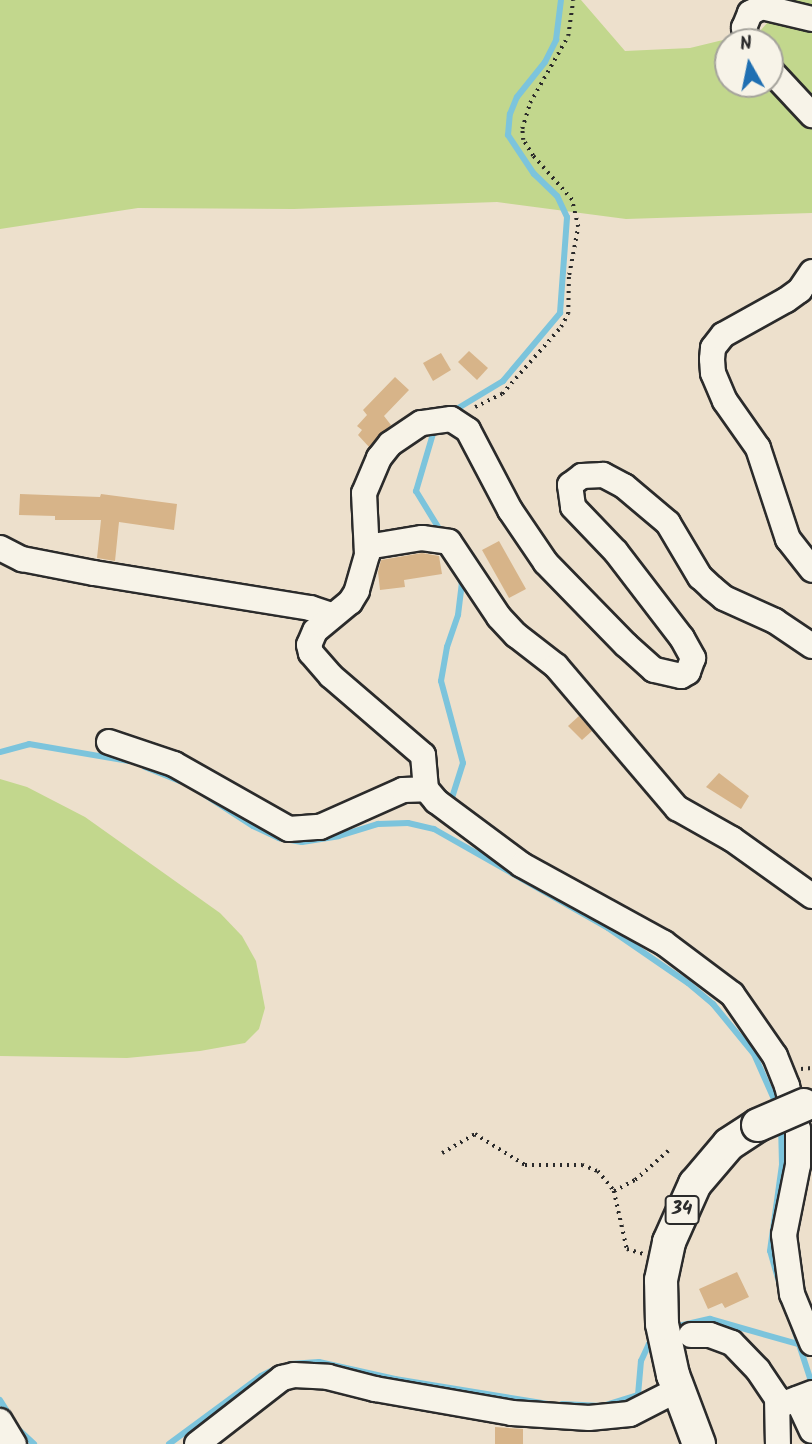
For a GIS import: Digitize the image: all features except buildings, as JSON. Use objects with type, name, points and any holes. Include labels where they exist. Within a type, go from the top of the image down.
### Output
[{"type":"main road","name":"34","points":[[699,1444],[677,1390],[673,1334],[660,1290],[669,1242],[695,1184],[729,1144],[758,1125],[808,1104]]},
{"type":"street","points":[[744,28],[750,13],[762,7],[812,19]]},
{"type":"street","points":[[784,85],[812,115]]},
{"type":"street","points":[[812,272],[800,290],[786,300],[723,335],[713,348],[712,359],[713,373],[725,401],[758,448],[785,533],[812,570]]},
{"type":"street","points":[[439,802],[423,755],[331,676],[311,653],[310,639],[357,591],[367,547],[364,493],[369,478],[390,444],[439,421],[468,430],[510,510],[546,563],[654,670],[673,677],[681,676],[688,673],[693,658],[682,638],[616,552],[573,507],[570,485],[582,476],[603,475],[624,486],[668,523],[700,577],[712,588],[724,598],[775,621],[812,646]]},
{"type":"street","points":[[367,547],[442,540],[499,617],[516,635],[556,666],[677,808],[732,839],[812,896]]},
{"type":"street","points":[[0,548],[22,559],[310,608],[331,615]]},
{"type":"street","points":[[109,742],[174,764],[289,829],[320,827],[403,790],[439,802],[523,865],[664,943],[732,994],[775,1056],[787,1086],[799,1146],[784,1235],[786,1257],[792,1294],[812,1343]]},
{"type":"street","points":[[673,1334],[710,1335],[732,1343],[758,1370],[777,1398],[798,1399]]},
{"type":"street","points":[[197,1444],[282,1378],[294,1375],[328,1377],[375,1389],[512,1413],[589,1418],[630,1414],[677,1390]]},
{"type":"street","points":[[798,1399],[812,1431]]},
{"type":"street","points":[[778,1444],[798,1399]]},
{"type":"street","points":[[0,1421],[14,1444]]},
{"type":"path","points":[[439,421],[502,394],[561,327],[568,314],[569,275],[578,227],[572,200],[533,156],[523,140],[522,129],[530,103],[568,36],[572,0]]},
{"type":"path","points":[[442,1153],[475,1134],[525,1164],[582,1165],[598,1171],[614,1191],[627,1249],[665,1262]]},
{"type":"path","points":[[614,1191],[635,1180],[669,1150]]},
{"type":"green space","points":[[0,0],[581,0],[625,51],[690,48],[714,42],[714,98],[784,98],[784,28],[763,28],[785,0],[812,0],[812,213],[626,219],[497,202],[294,209],[138,208],[0,229]]},
{"type":"green space","points":[[0,779],[27,787],[85,817],[220,913],[242,936],[256,961],[265,1008],[259,1029],[245,1043],[200,1051],[127,1058],[0,1056]]},
{"type":"waterway","points":[[450,413],[503,381],[560,313],[567,217],[557,196],[534,174],[508,135],[510,114],[517,97],[545,62],[556,40],[561,0]]},
{"type":"waterway","points":[[435,427],[416,491],[443,535]]},
{"type":"waterway","points":[[450,804],[463,763],[441,681],[447,647],[458,615],[462,584],[458,575]]},
{"type":"waterway","points":[[0,752],[29,744],[128,761]]},
{"type":"waterway","points":[[145,767],[180,781]]},
{"type":"waterway","points":[[205,795],[253,826],[279,838],[302,842],[339,836],[378,824],[408,823],[434,829],[608,928],[688,983],[713,1004],[754,1054],[777,1106]]},
{"type":"waterway","points":[[779,1282],[770,1251],[782,1165],[781,1124]]},
{"type":"waterway","points":[[674,1327],[710,1319],[798,1344]]},
{"type":"waterway","points":[[793,1326],[812,1384]]},
{"type":"waterway","points":[[562,1404],[602,1406],[638,1395],[641,1361],[649,1344],[656,1339]]},
{"type":"waterway","points":[[290,1364],[319,1362],[395,1379],[548,1404]]},
{"type":"waterway","points":[[169,1444],[261,1376],[279,1367]]},
{"type":"waterway","points":[[0,1400],[10,1416]]},
{"type":"waterway","points":[[18,1429],[34,1444]]}]
